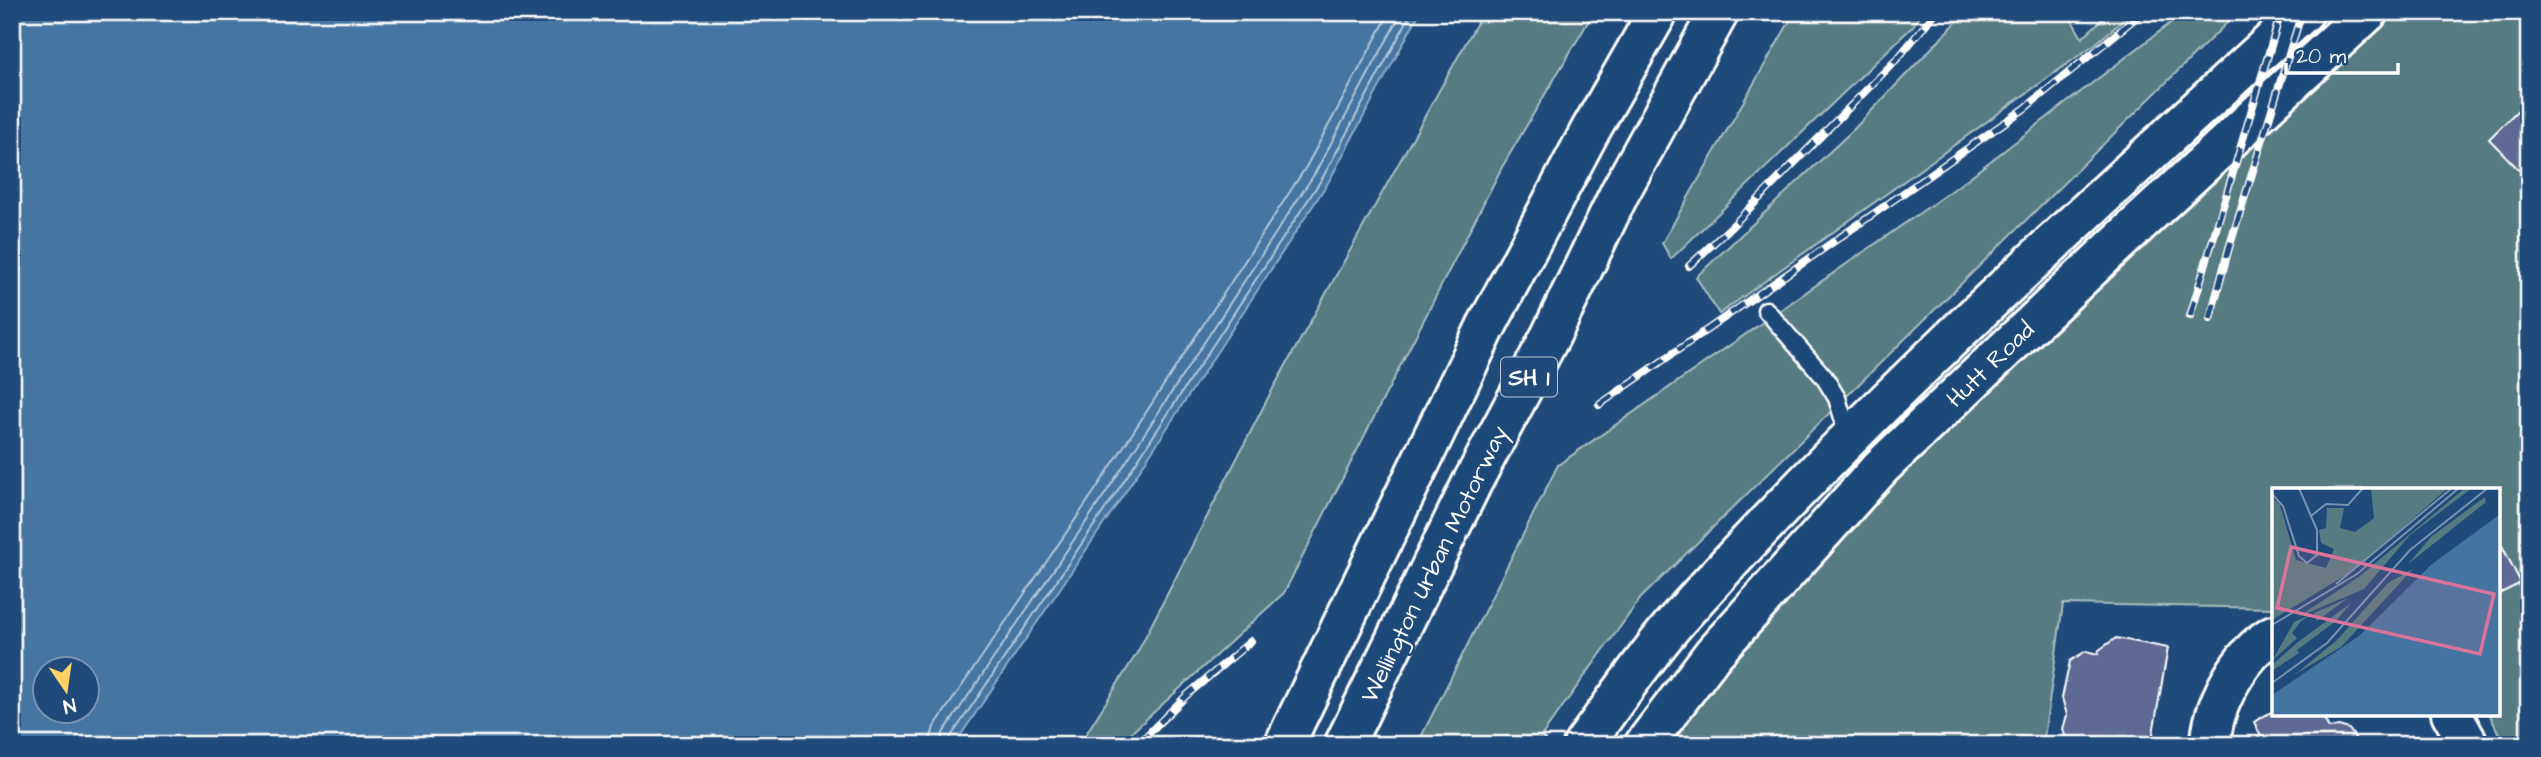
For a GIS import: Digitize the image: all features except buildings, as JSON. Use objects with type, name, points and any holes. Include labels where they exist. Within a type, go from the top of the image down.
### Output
[{"type":"main road","name":"SH 1","points":[[1284,745],[1486,327],[1590,131],[1658,12]]},
{"type":"main road","name":"Wellington Urban Motorway","points":[[1344,745],[1472,483],[1551,335],[1620,192],[1719,12]]},
{"type":"main road","name":"Hutt Road","points":[[1583,745],[1676,621],[1849,438],[2074,222],[2304,12]]},
{"type":"main road","name":"Hutt Road","points":[[1644,745],[1713,654],[1881,467],[2368,12]]},
{"type":"main road","points":[[2211,745],[2211,732],[2228,683],[2262,641],[2272,636]]},
{"type":"main road","points":[[2452,715],[2469,745]]},
{"type":"lane","points":[[1766,310],[1824,377],[1837,398],[1849,438]]},
{"type":"green space","points":[[1483,12],[1594,12],[1502,167],[1284,593],[1118,745],[1079,745],[1137,653],[1270,394]]},
{"type":"green space","points":[[1795,12],[1923,12],[1912,27],[1671,259],[1662,243]]},
{"type":"green space","points":[[1966,12],[2067,12],[2082,38],[2110,12],[2133,12],[2095,44],[1719,314],[1696,277],[1854,129]]},
{"type":"green space","points":[[2185,12],[2238,12],[1641,598],[1535,745],[1417,745],[1558,465],[1954,189]]},
{"type":"green space","points":[[2340,12],[2529,12],[2529,745],[2504,745],[2490,715],[2499,715],[2499,488],[2272,488],[2272,608],[2063,604],[2043,745],[1671,745],[1728,662],[2267,71]]},
{"type":"water","points":[[12,12],[1420,12],[1329,181],[1120,500],[954,745],[12,745]]},
{"type":"railway","points":[[1689,266],[1898,58],[1936,12]]},
{"type":"railway","points":[[1599,405],[2024,109],[2143,12]]},
{"type":"railway","points":[[2190,316],[2281,12]]},
{"type":"railway","points":[[2210,319],[2229,248],[2302,12]]},
{"type":"railway","points":[[1137,745],[1187,695],[1251,641]]}]
